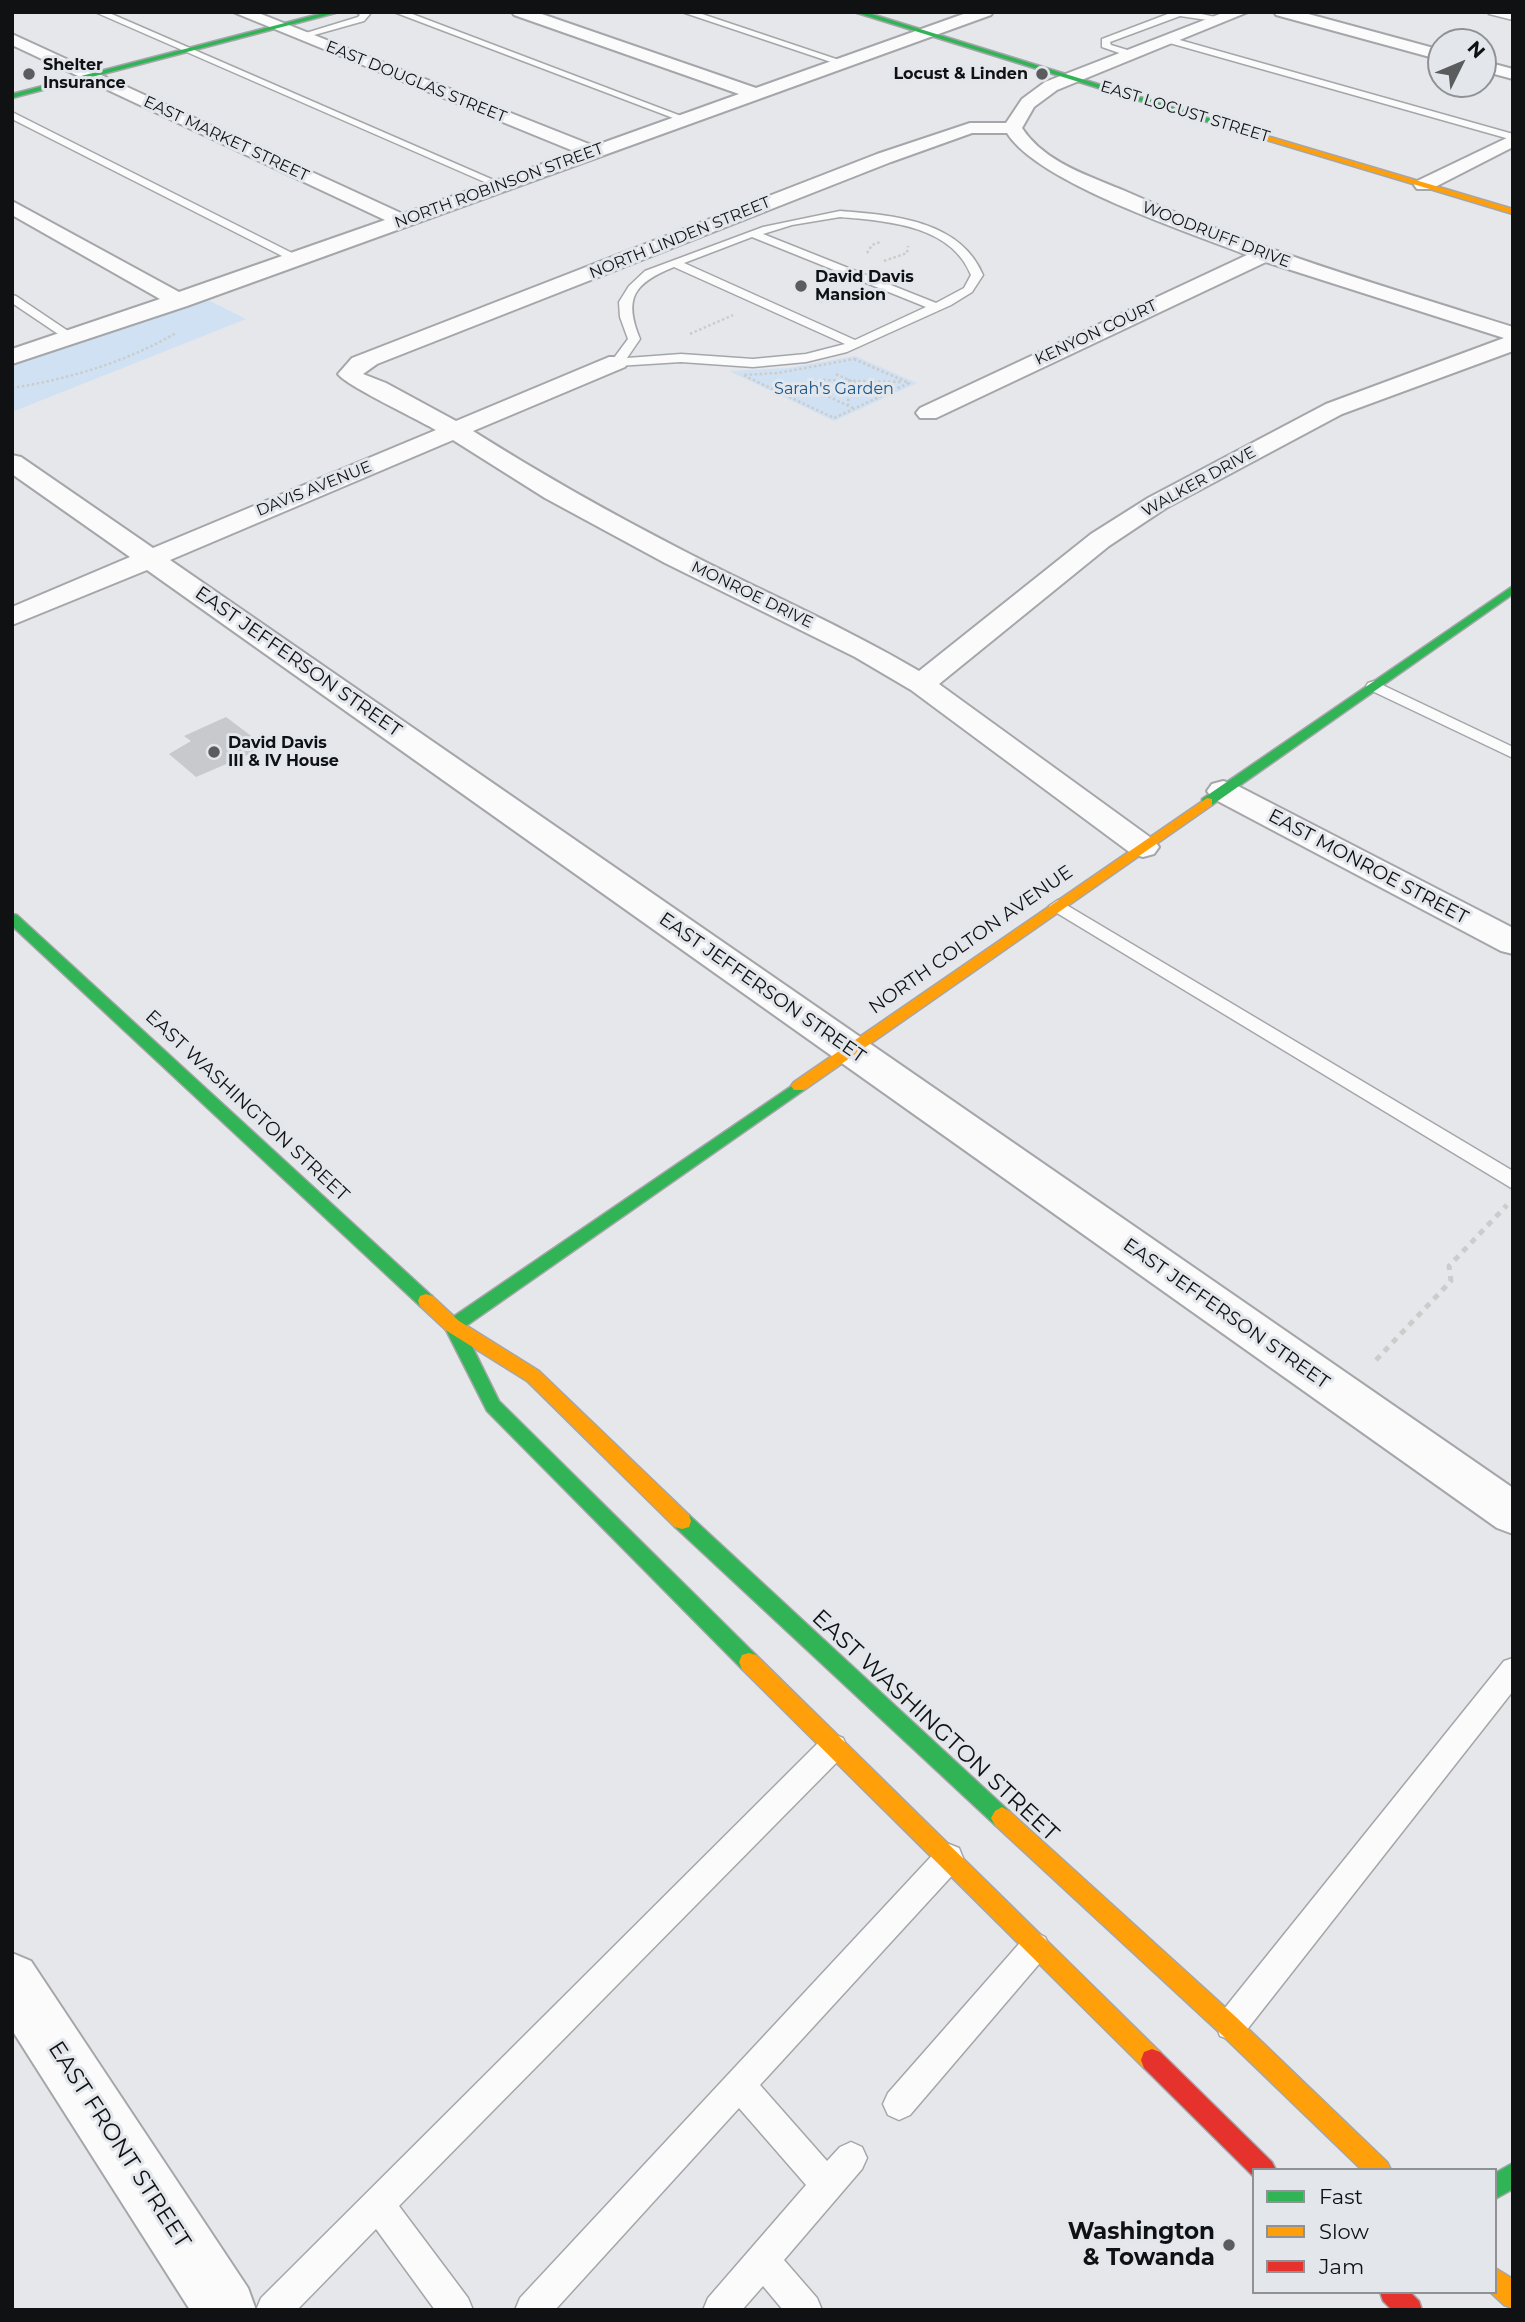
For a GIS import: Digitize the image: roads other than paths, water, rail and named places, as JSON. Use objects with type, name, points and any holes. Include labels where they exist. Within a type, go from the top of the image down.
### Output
[{"type":"main road","points":[[12,96],[337,12]]},
{"type":"main road","name":"EAST LOCUST STREET","points":[[857,12],[1513,212]]},
{"type":"main road","name":"NORTH COLTON AVENUE","points":[[453,1326],[1509,595]]},
{"type":"main road","name":"EAST WASHINGTON STREET","points":[[12,918],[453,1326],[533,1376],[738,1576],[1229,2026],[1376,2168]]},
{"type":"main road","name":"EAST WASHINGTON STREET","points":[[453,1326],[493,1406],[833,1747],[1262,2168]]},
{"type":"main road","points":[[1497,2186],[1513,2175]]},
{"type":"main road","points":[[1497,2282],[1513,2296]]},
{"type":"main road","points":[[1393,2294],[1410,2310]]},
{"type":"street","name":"EAST DOUGLAS STREET","points":[[241,12],[592,152]]},
{"type":"street","points":[[520,12],[755,94]]},
{"type":"street","name":"NORTH ROBINSON STREET","points":[[12,357],[296,259],[985,12]]},
{"type":"street","points":[[1013,128],[1019,114],[1036,94],[1240,12]]},
{"type":"street","points":[[1282,12],[1427,51]]},
{"type":"street","name":"EAST MARKET STREET","points":[[12,39],[402,221]]},
{"type":"street","name":"NORTH LINDEN STREET","points":[[353,369],[359,363],[884,158],[970,128],[1013,128]]},
{"type":"street","name":"WOODRUFF DRIVE","points":[[1013,128],[1023,145],[1056,169],[1148,209],[1265,254],[1513,334]]},
{"type":"street","points":[[1424,185],[1513,139]]},
{"type":"street","points":[[12,207],[179,300]]},
{"type":"street","name":"KENYON COURT","points":[[928,413],[1265,254]]},
{"type":"street","name":"WALKER DRIVE","points":[[921,684],[1100,540],[1157,503],[1334,409],[1513,343]]},
{"type":"street","name":"DAVIS AVENUE","points":[[12,617],[617,362]]},
{"type":"street","name":"MONROE DRIVE","points":[[353,369],[350,374],[356,380],[378,388],[456,431],[566,499],[674,557],[865,651],[921,684],[1143,847]]},
{"type":"street","name":"EAST JEFFERSON STREET","points":[[15,467],[152,559],[1513,1514]]},
{"type":"street","name":"EAST MONROE STREET","points":[[1223,791],[1513,943]]},
{"type":"street","name":"EAST FRONT STREET","points":[[12,1980],[226,2310]]},
{"type":"street","points":[[1378,2310],[1390,2294]]},
{"type":"lane","points":[[99,12],[500,185]]},
{"type":"lane","points":[[300,36],[361,19],[366,14],[360,12]]},
{"type":"lane","points":[[398,12],[684,119]]},
{"type":"lane","points":[[686,12],[843,64]]},
{"type":"lane","points":[[1492,12],[1513,17]]},
{"type":"lane","points":[[1131,54],[1107,47],[1105,41],[1179,13],[1221,19]]},
{"type":"lane","points":[[1169,40],[1513,139]]},
{"type":"lane","points":[[12,115],[296,259]]},
{"type":"lane","points":[[617,362],[671,358],[752,363],[806,358],[855,344],[968,290],[977,275],[975,263],[957,246],[933,232],[903,222],[840,214],[803,218],[649,273],[633,287],[624,299],[634,339],[671,358]]},
{"type":"lane","points":[[752,234],[937,307]]},
{"type":"lane","points":[[674,264],[855,344]]},
{"type":"lane","points":[[12,298],[71,337]]},
{"type":"lane","points":[[617,362],[634,339]]},
{"type":"lane","points":[[1374,686],[1513,753]]},
{"type":"lane","points":[[1058,906],[1513,1181]]},
{"type":"lane","points":[[1229,2026],[1513,1670]]},
{"type":"lane","points":[[273,2310],[833,1747]]},
{"type":"lane","points":[[532,2310],[949,1858]]},
{"type":"lane","points":[[899,2104],[1037,1945]]},
{"type":"lane","points":[[739,2085],[827,2185]]},
{"type":"lane","points":[[720,2310],[851,2158]]},
{"type":"lane","points":[[378,2205],[456,2310]]},
{"type":"lane","points":[[763,2261],[805,2310]]},
{"type":"place","name":"Shelter Insurance","points":[[29,74]]},
{"type":"place","name":"Locust & Linden","points":[[1042,74]]},
{"type":"place","name":"David Davis Mansion","points":[[801,286]]},
{"type":"place","name":"David Davis III & IV House","points":[[214,752]]},
{"type":"place","name":"Washington & Towanda","points":[[1229,2245]]},
{"type":"park label","name":"Sarah's Garden","points":[[834,389]]}]
